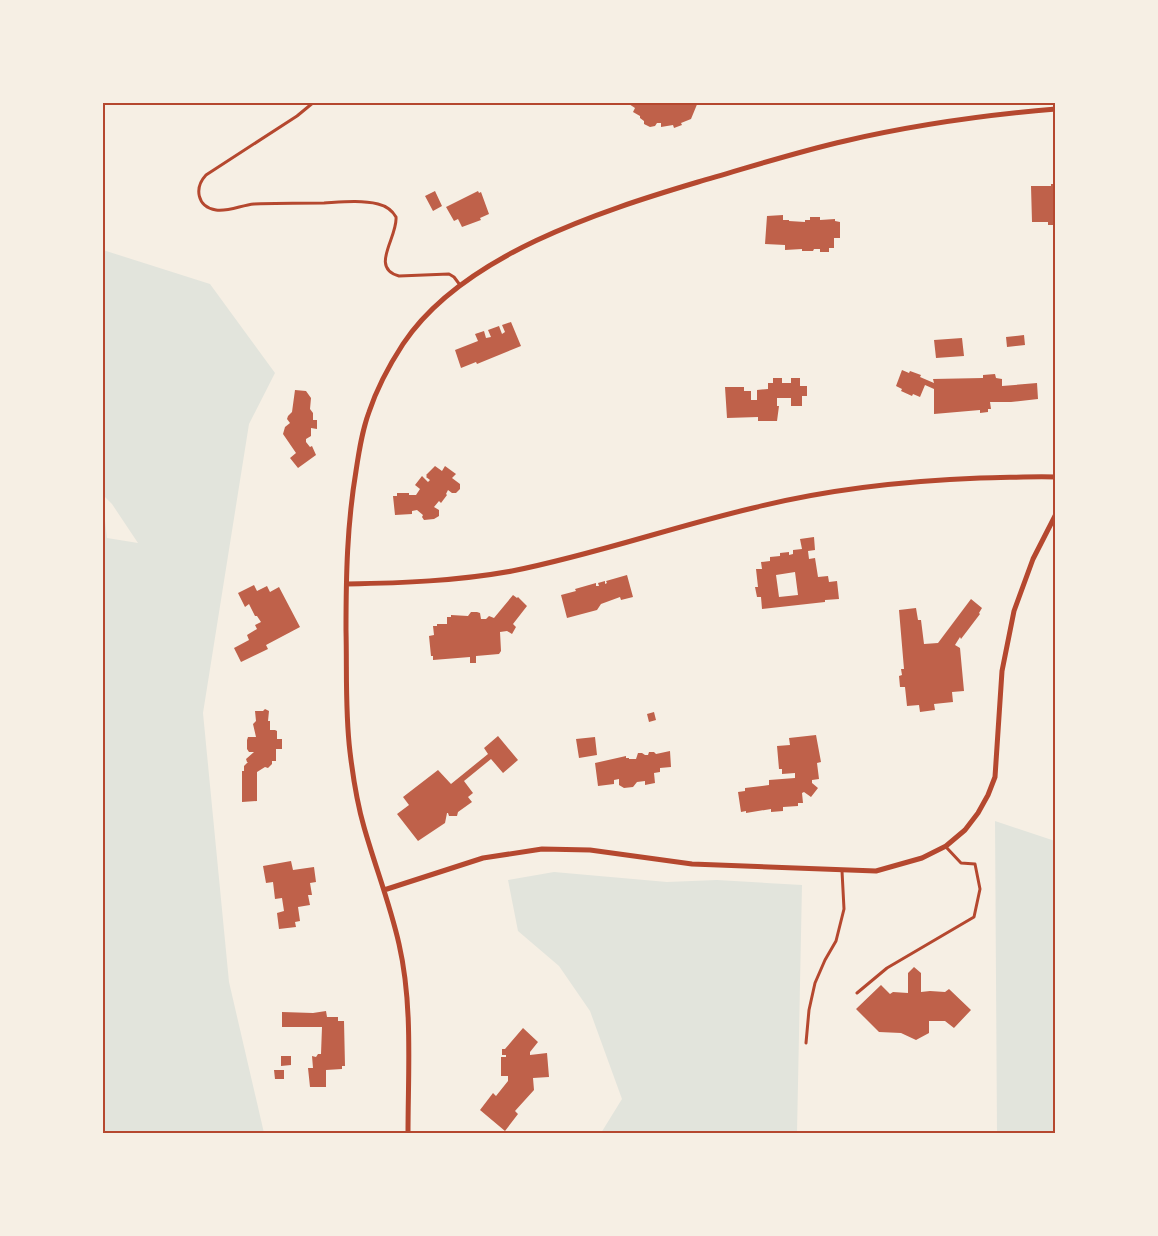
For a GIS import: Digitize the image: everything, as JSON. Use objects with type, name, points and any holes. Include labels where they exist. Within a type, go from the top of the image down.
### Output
[{"type":"street","points":[[408,1134],[408,1024],[405,974],[384,890],[363,823],[350,751],[347,698],[347,534],[350,502],[360,443],[368,414],[377,390],[404,343],[426,316],[473,276],[558,230],[626,204],[845,141],[929,124],[992,115],[1056,109]]},
{"type":"street","points":[[347,584],[408,583],[512,571],[750,508],[829,492],[896,483],[1056,477]]},
{"type":"street","points":[[384,890],[483,858],[542,849],[590,850],[677,863],[876,871],[922,858],[946,846],[965,830],[978,813],[995,777],[999,694],[1014,611],[1033,559],[1056,514]]},
{"type":"lane","points":[[314,102],[297,116],[206,176],[200,182],[198,188],[198,194],[202,201],[208,206],[220,210],[253,204],[357,202],[379,204],[387,207],[396,217],[396,231],[385,257],[389,271],[400,276],[449,274],[454,277],[460,286]]},
{"type":"lane","points":[[857,993],[887,968],[974,916],[980,888],[975,864],[961,863],[946,846]]},
{"type":"lane","points":[[806,1043],[809,1010],[815,983],[836,941],[844,909],[842,871]]},
{"type":"shaded area","points":[[103,250],[210,284],[275,373],[249,424],[203,713],[229,982],[264,1133],[103,1133],[103,511],[107,538],[138,543],[112,504],[103,495]]},
{"type":"shaded area","points":[[995,821],[1055,841],[1055,1133],[997,1133]]},
{"type":"shaded area","points":[[554,872],[667,882],[717,880],[802,885],[797,1133],[601,1133],[622,1099],[590,1011],[559,966],[518,931],[508,880]]},
{"type":"building","points":[[626,102],[665,102],[668,104],[673,102],[698,102],[691,119],[674,128],[673,125],[661,127],[661,123],[650,127],[644,124],[640,116],[633,112],[635,108]]},
{"type":"building","points":[[1051,184],[1056,184],[1056,225],[1048,225],[1048,222],[1032,222],[1031,186],[1051,186]]},
{"type":"building","points":[[435,191],[442,206],[433,211],[425,196]]},
{"type":"building","points":[[478,191],[479,193],[481,192],[489,214],[480,218],[481,220],[462,227],[458,219],[454,221],[446,207]]},
{"type":"building","points":[[783,215],[783,220],[789,221],[805,222],[805,220],[810,220],[810,217],[820,217],[820,220],[835,219],[835,221],[840,222],[840,238],[834,238],[834,248],[829,248],[829,252],[820,252],[820,249],[814,249],[813,251],[802,251],[802,249],[785,250],[785,245],[765,244],[767,216]]},
{"type":"building","points":[[511,322],[521,346],[477,364],[476,362],[461,368],[455,350],[478,341],[475,334],[484,331],[486,338],[491,337],[488,330],[499,326],[502,334],[505,332],[502,325]]},
{"type":"building","points":[[1024,335],[1025,345],[1007,347],[1006,337]]},
{"type":"building","points":[[962,338],[964,356],[936,358],[934,340]]},
{"type":"building","points":[[902,370],[921,375],[920,377],[934,383],[933,379],[983,378],[983,375],[995,374],[996,378],[1002,379],[1002,386],[1037,383],[1038,399],[990,402],[991,409],[988,409],[988,412],[980,413],[980,410],[934,414],[934,389],[925,385],[920,397],[901,391],[902,389],[896,386]]},
{"type":"building","points":[[773,378],[782,378],[782,383],[791,383],[791,378],[800,378],[800,386],[807,386],[807,396],[802,396],[802,406],[791,406],[791,398],[777,398],[777,406],[779,406],[777,421],[758,421],[758,417],[727,418],[725,387],[744,387],[744,391],[751,391],[751,400],[757,400],[757,390],[768,389],[768,383],[773,383]]},
{"type":"building","points":[[295,390],[306,391],[311,398],[310,409],[313,413],[313,420],[317,420],[317,429],[311,428],[311,436],[306,439],[306,442],[310,447],[312,446],[316,455],[298,468],[290,458],[296,453],[283,434],[285,427],[290,423],[287,419],[292,412]]},
{"type":"building","points":[[435,466],[442,471],[445,466],[456,474],[452,478],[460,484],[460,489],[456,493],[448,490],[441,503],[439,501],[434,507],[439,510],[439,516],[434,519],[424,520],[423,515],[417,510],[412,511],[412,514],[395,515],[393,496],[397,496],[397,493],[416,495],[420,489],[415,485],[422,476],[428,482],[430,480],[426,475]]},
{"type":"building","points":[[814,537],[815,550],[808,551],[809,559],[815,558],[818,577],[828,576],[829,582],[837,581],[839,599],[762,609],[761,597],[757,597],[755,587],[758,587],[756,569],[762,569],[761,562],[770,561],[770,557],[780,556],[780,553],[789,552],[789,555],[793,554],[793,550],[802,549],[800,539]],"holes":[[[795,572],[798,595],[779,597],[776,575]]]},
{"type":"building","points":[[627,575],[633,597],[621,600],[620,597],[601,604],[597,610],[567,618],[561,595],[596,583],[596,586],[599,586],[598,583],[605,581],[605,584],[607,583],[606,581]]},
{"type":"building","points":[[254,585],[257,591],[267,586],[270,592],[279,587],[300,627],[266,645],[268,649],[241,662],[234,648],[249,640],[247,635],[257,629],[255,625],[261,622],[255,616],[249,604],[245,607],[238,593]]},
{"type":"building","points":[[513,595],[518,597],[527,606],[513,624],[516,627],[512,634],[507,631],[500,632],[501,651],[499,654],[476,656],[476,663],[470,663],[470,657],[433,660],[429,636],[434,635],[433,626],[447,624],[447,617],[451,617],[451,615],[468,616],[471,612],[480,613],[481,619],[486,619],[489,616],[494,618]]},
{"type":"building","points":[[971,599],[982,608],[980,614],[955,645],[960,648],[964,691],[952,692],[953,702],[934,704],[935,710],[920,712],[919,705],[907,706],[905,687],[900,687],[899,676],[902,675],[901,669],[904,669],[899,610],[916,608],[918,620],[921,620],[924,644],[938,643]]},
{"type":"building","points":[[265,709],[269,711],[268,721],[270,721],[270,730],[277,731],[277,739],[282,739],[282,749],[276,749],[276,761],[272,761],[268,768],[265,767],[257,772],[257,801],[242,802],[242,771],[244,771],[244,766],[248,762],[246,759],[254,752],[249,752],[247,749],[247,740],[248,737],[256,737],[253,724],[256,721],[255,711],[263,711]]},
{"type":"building","points":[[654,712],[656,720],[649,722],[647,714]]},
{"type":"building","points":[[816,735],[821,762],[817,763],[819,779],[812,780],[812,783],[818,788],[811,797],[804,792],[802,793],[803,803],[798,803],[798,806],[783,807],[783,811],[771,812],[771,809],[741,812],[738,792],[745,791],[745,788],[769,785],[769,780],[795,778],[795,773],[782,774],[782,769],[779,769],[777,746],[790,745],[789,738]]},
{"type":"building","points":[[498,736],[518,760],[503,773],[491,759],[464,781],[473,793],[468,797],[472,802],[458,812],[457,816],[449,816],[447,813],[445,823],[418,841],[397,814],[409,805],[403,797],[438,770],[451,784],[488,754],[484,748]]},
{"type":"building","points":[[595,737],[597,755],[579,758],[576,739]]},
{"type":"building","points":[[670,751],[671,767],[660,768],[660,772],[654,773],[655,783],[645,785],[645,781],[637,782],[633,787],[624,788],[619,785],[619,779],[614,780],[614,784],[598,786],[595,763],[626,756],[629,759],[636,759],[638,753],[648,755],[649,752],[656,754]]},
{"type":"building","points":[[291,861],[293,870],[314,867],[316,882],[310,883],[312,895],[308,895],[310,905],[298,907],[300,921],[295,922],[296,927],[279,929],[277,913],[284,911],[282,898],[275,899],[273,882],[266,883],[263,866]]},
{"type":"building","points":[[914,967],[921,973],[921,992],[945,992],[949,989],[971,1010],[954,1028],[945,1021],[929,1021],[929,1033],[916,1040],[901,1033],[879,1032],[856,1009],[881,985],[890,994],[893,992],[908,993],[908,973]]},
{"type":"building","points":[[326,1011],[327,1017],[338,1017],[338,1021],[344,1021],[345,1066],[342,1066],[342,1069],[326,1070],[326,1087],[310,1087],[308,1068],[313,1068],[312,1056],[316,1057],[318,1054],[321,1054],[322,1027],[282,1027],[282,1012],[313,1013]]},
{"type":"building","points":[[523,1028],[538,1042],[530,1052],[530,1055],[547,1053],[549,1077],[533,1078],[534,1090],[515,1111],[518,1114],[505,1131],[480,1110],[493,1093],[496,1096],[508,1081],[508,1076],[501,1076],[501,1057],[506,1057],[506,1055],[502,1055],[502,1049],[505,1049]]},
{"type":"building","points":[[281,1056],[291,1056],[291,1065],[281,1066]]},
{"type":"building","points":[[274,1070],[284,1070],[284,1079],[275,1079]]}]
